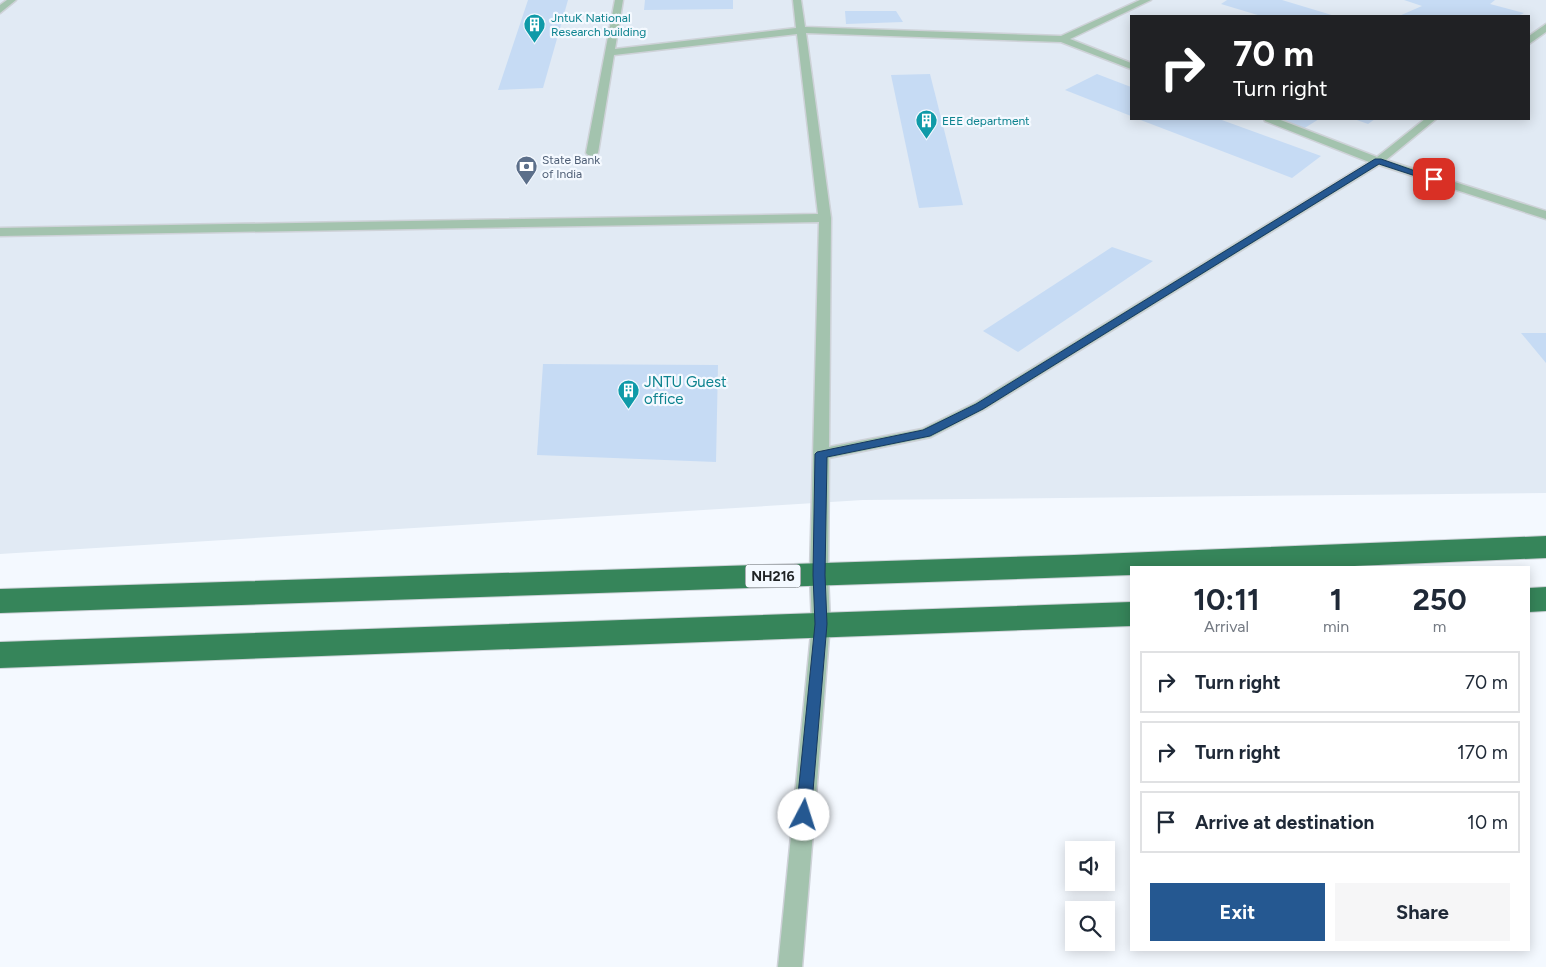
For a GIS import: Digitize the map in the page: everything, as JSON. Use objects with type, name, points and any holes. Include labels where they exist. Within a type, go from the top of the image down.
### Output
[{"type":"highway","name":"NH216","points":[[0,601],[819,575],[1546,547]]},
{"type":"highway","points":[[1530,600],[1546,599]]},
{"type":"highway","points":[[0,655],[1130,614]]},
{"type":"lane","points":[[0,10],[12,0]]},
{"type":"lane","points":[[592,153],[619,0]]},
{"type":"lane","points":[[790,967],[821,624],[819,575],[825,218],[798,0]]},
{"type":"lane","points":[[1062,40],[1147,0]]},
{"type":"lane","points":[[1530,40],[1546,27]]},
{"type":"lane","points":[[610,53],[803,30],[1062,40],[1130,66]]},
{"type":"lane","points":[[1271,120],[1378,161],[1546,215]]},
{"type":"lane","points":[[821,454],[926,433],[980,406],[1378,161],[1430,120]]},
{"type":"lane","points":[[0,232],[825,218]]},
{"type":"shaded area","points":[[0,0],[1546,0],[1546,493],[863,500],[0,554]]},
{"type":"building","name":"JntuK National Research building","points":[[528,0],[568,0],[543,88],[498,90]]},
{"type":"building","points":[[645,0],[733,0],[733,9],[644,10]]},
{"type":"building","points":[[1227,0],[1282,0],[1332,15],[1258,15],[1221,4]]},
{"type":"building","points":[[1404,0],[1495,0],[1490,4],[1524,13],[1520,15],[1401,15],[1422,6]]},
{"type":"building","points":[[845,11],[896,11],[903,22],[846,24]]},
{"type":"building","name":"EEE department","points":[[930,74],[963,205],[919,208],[891,75]]},
{"type":"building","points":[[1097,74],[1130,87],[1130,116],[1065,90]]},
{"type":"building","points":[[1141,120],[1222,120],[1321,156],[1292,178]]},
{"type":"building","points":[[1282,120],[1317,120],[1303,129]]},
{"type":"building","points":[[1357,120],[1374,120],[1368,124]]},
{"type":"building","points":[[1112,247],[1153,261],[1018,352],[983,331]]},
{"type":"building","points":[[1521,333],[1546,333],[1546,363]]},
{"type":"building","name":"JNTU Guest office","points":[[543,364],[718,365],[716,462],[537,455]]},
{"type":"place","name":"JntuK National Research building","points":[[535,44]]},
{"type":"place","name":"EEE department","points":[[926,140]]},
{"type":"place","name":"State Bank of India","points":[[526,186]]},
{"type":"place","name":"JNTU Guest office","points":[[628,410]]},
{"type":"route","points":[[804,815],[821,624],[819,575],[821,454],[926,433],[980,406],[1378,161],[1434,179]]}]
